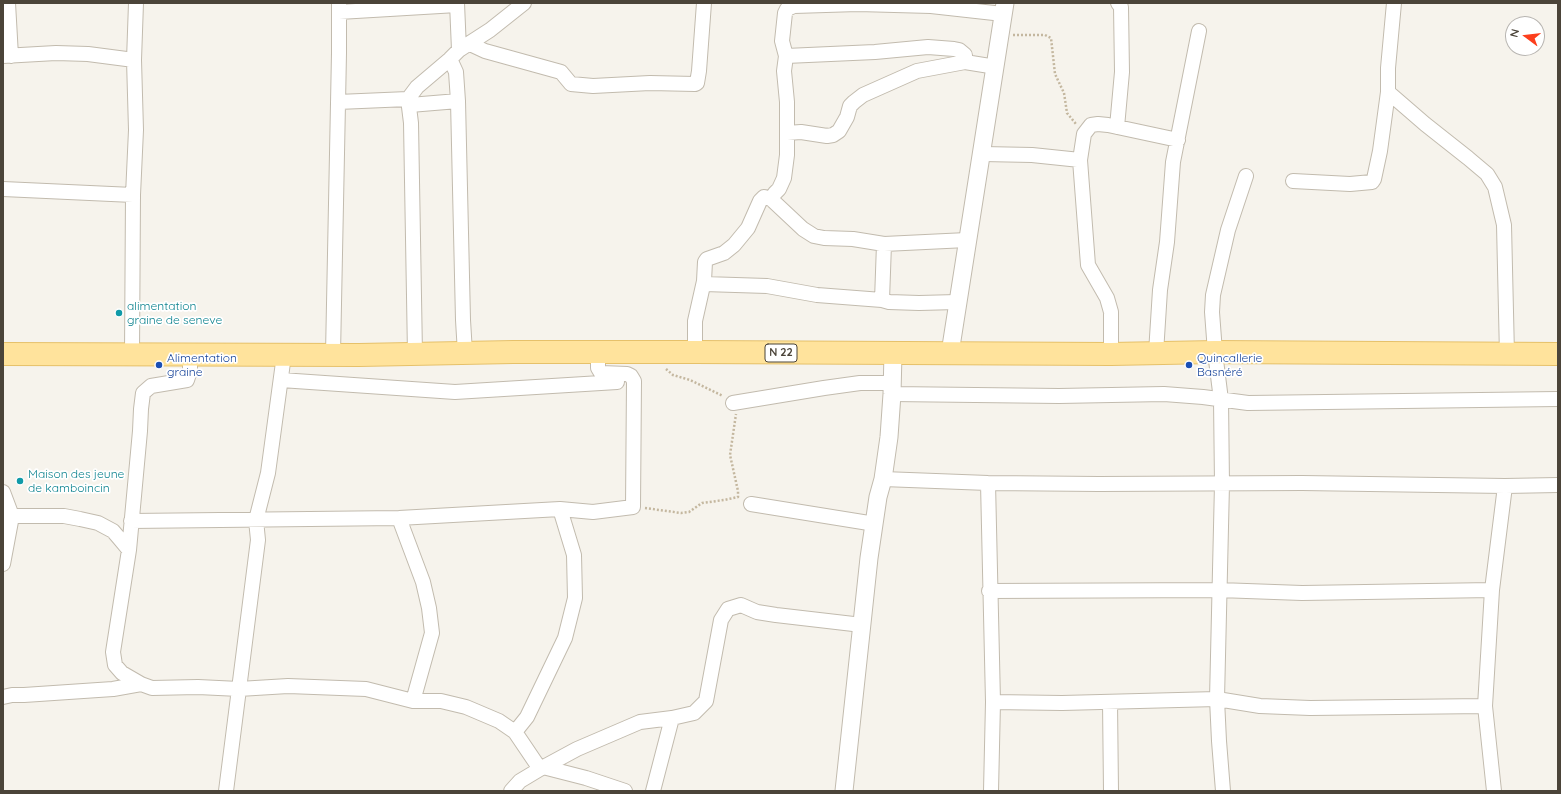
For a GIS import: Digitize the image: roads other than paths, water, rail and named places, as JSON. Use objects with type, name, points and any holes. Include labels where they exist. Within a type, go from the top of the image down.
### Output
[{"type":"main road","name":"N 22","points":[[3,354],[284,355],[598,352],[893,352],[1111,354],[1215,352],[1507,355],[1558,354]]},
{"type":"street","points":[[8,3],[7,56],[56,53],[88,54],[134,60]]},
{"type":"street","points":[[132,354],[133,195],[136,130],[134,60],[136,3]]},
{"type":"street","points":[[415,354],[409,102],[416,87],[460,51],[524,3]]},
{"type":"street","points":[[460,51],[485,51],[561,72],[571,84],[587,86],[650,83],[695,84],[697,83],[699,71],[704,3]]},
{"type":"street","points":[[1117,127],[1122,72],[1121,7],[1118,3]]},
{"type":"street","points":[[1293,181],[1368,184],[1374,179],[1380,151],[1388,92],[1388,68],[1394,3]]},
{"type":"street","points":[[333,354],[339,7],[457,4],[460,51],[456,72],[465,353]]},
{"type":"street","points":[[770,199],[774,192],[779,189],[784,178],[787,155],[787,102],[784,71],[786,56],[782,41],[786,10],[791,7],[858,4],[1004,8],[983,154],[967,240],[950,353]]},
{"type":"street","points":[[1156,353],[1160,290],[1168,234],[1173,162],[1199,32]]},
{"type":"street","points":[[786,56],[875,52],[928,47],[959,50],[965,55],[965,62]]},
{"type":"street","points":[[787,133],[797,132],[827,136],[833,135],[838,131],[846,119],[850,106],[864,95],[917,71],[965,62],[996,67]]},
{"type":"street","points":[[1388,92],[1424,124],[1487,174],[1495,187],[1504,225],[1507,355]]},
{"type":"street","points":[[338,102],[362,100],[391,100],[409,102],[458,101]]},
{"type":"street","points":[[1111,354],[1111,312],[1107,298],[1088,265],[1080,160],[1084,134],[1091,125],[1098,124],[1178,140]]},
{"type":"street","points":[[983,154],[1032,155],[1080,160]]},
{"type":"street","points":[[1223,791],[1218,740],[1217,699],[1222,484],[1221,400],[1212,312],[1213,296],[1228,230],[1246,176]]},
{"type":"street","points":[[3,189],[133,195]]},
{"type":"street","points":[[695,352],[695,321],[704,284],[704,266],[707,259],[724,253],[734,245],[748,228],[760,201],[764,198],[770,199],[803,229],[814,236],[824,238],[853,238],[884,244],[967,240]]},
{"type":"street","points":[[882,300],[884,244]]},
{"type":"street","points":[[704,284],[767,286],[817,295],[852,299],[882,300],[889,302],[958,302]]},
{"type":"street","points":[[131,521],[400,518],[560,509],[593,512],[633,507],[632,455],[634,381],[632,376],[627,374],[600,373],[598,368],[598,352]]},
{"type":"street","points":[[844,791],[874,524],[878,497],[883,480],[892,388],[893,352]]},
{"type":"street","points":[[190,354],[190,371],[187,380],[151,386],[144,393],[140,409],[140,431],[128,550],[113,652],[115,665],[122,673],[141,684],[152,688],[198,687],[239,689],[288,686],[366,689],[413,701],[441,701],[466,707],[499,722],[515,732],[541,768],[586,778],[625,791]]},
{"type":"street","points":[[226,791],[258,540],[256,520],[268,473],[284,355]]},
{"type":"street","points":[[281,380],[455,392],[634,381]]},
{"type":"street","points":[[733,403],[860,383],[892,388],[1059,396],[1164,394],[1256,403],[1558,399]]},
{"type":"street","points":[[883,480],[988,483],[1558,485]]},
{"type":"street","points":[[988,483],[989,591],[993,702],[991,791]]},
{"type":"street","points":[[1494,791],[1485,706],[1492,590],[1505,486]]},
{"type":"street","points":[[3,492],[8,516],[3,564]]},
{"type":"street","points":[[751,504],[874,524]]},
{"type":"street","points":[[515,732],[527,717],[565,638],[575,598],[574,555],[560,509]]},
{"type":"street","points":[[8,516],[64,516],[98,523],[113,531],[128,550]]},
{"type":"street","points":[[400,518],[423,582],[429,608],[432,633],[413,701]]},
{"type":"street","points":[[989,591],[1219,590],[1302,593],[1492,590]]},
{"type":"street","points":[[511,791],[520,781],[576,749],[640,722],[672,718],[694,713],[706,701],[721,620],[728,609],[741,605],[758,612],[776,615],[862,625]]},
{"type":"street","points":[[3,697],[12,695],[113,689],[141,684]]},
{"type":"street","points":[[993,702],[1110,702],[1217,699],[1260,706],[1310,708],[1485,706]]},
{"type":"street","points":[[1110,702],[1111,791]]},
{"type":"street","points":[[653,791],[672,718]]},
{"type":"place","name":"alimentation graine de seneve","points":[[119,313]]},
{"type":"place","name":"Alimentation graine","points":[[159,365]]},
{"type":"place","name":"Quincallerie Basnéré","points":[[1189,365]]},
{"type":"place","name":"Maison des jeune de kamboincin","points":[[20,481]]}]
